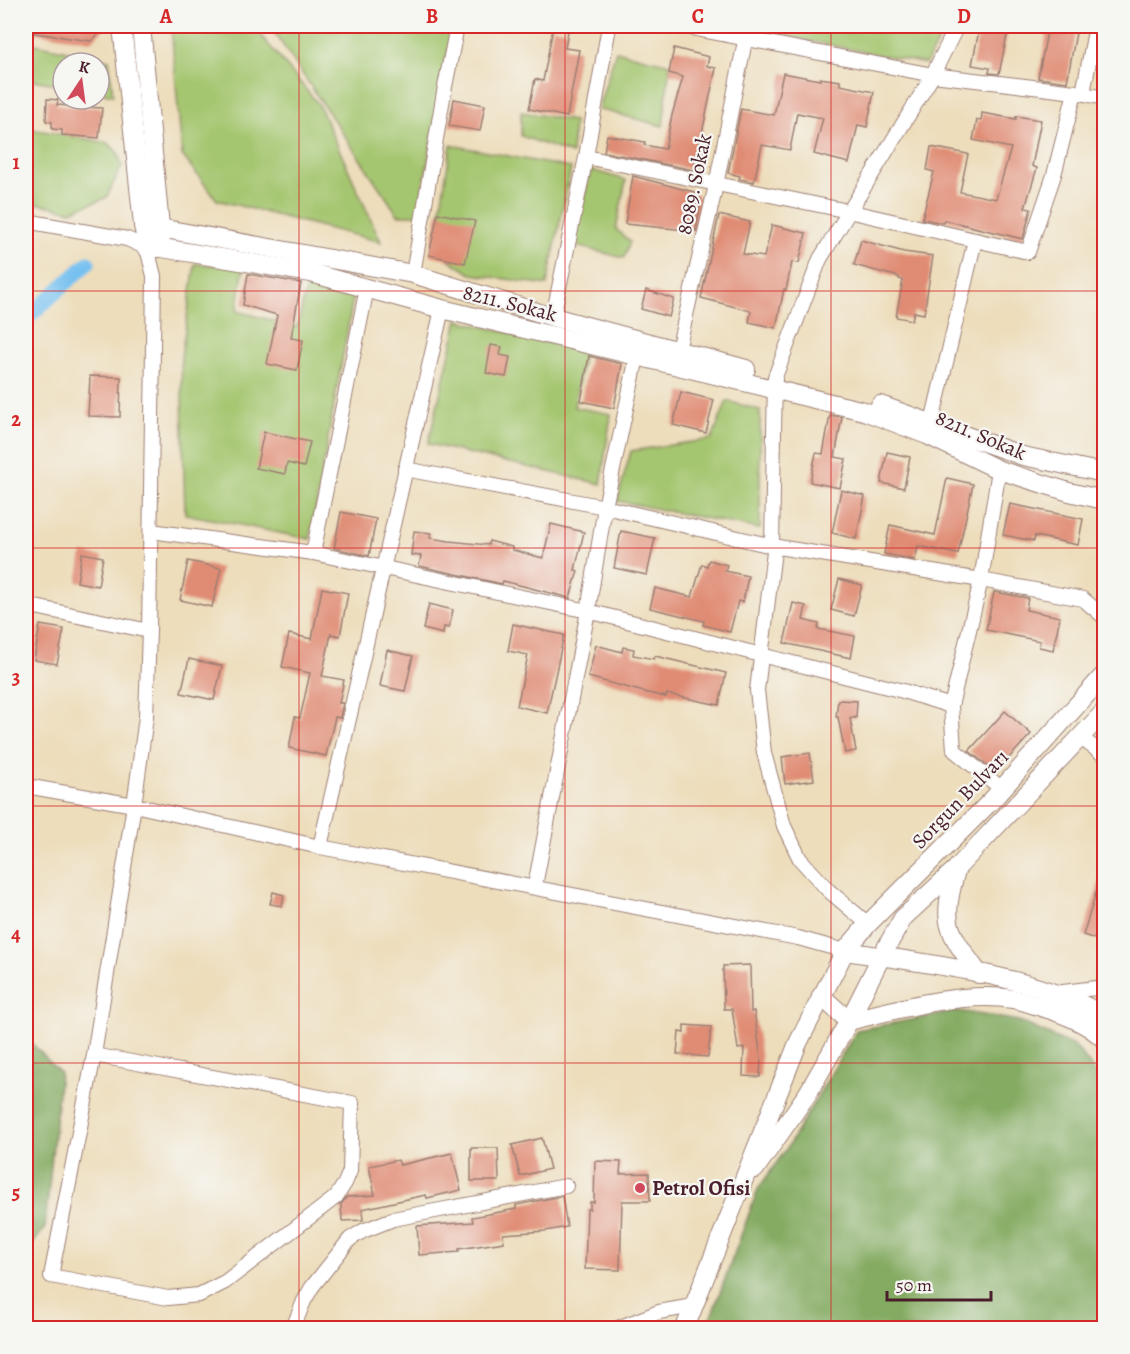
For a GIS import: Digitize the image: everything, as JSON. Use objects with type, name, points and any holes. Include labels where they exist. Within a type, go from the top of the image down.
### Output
[{"type":"street","points":[[94,1055],[352,1103],[350,1171],[345,1183],[336,1197],[243,1268],[217,1287],[199,1294],[168,1298],[51,1276],[94,1055],[146,717],[155,248],[122,26]]},
{"type":"street","points":[[141,26],[152,226]]},
{"type":"street","points":[[413,274],[457,26]]},
{"type":"street","points":[[553,317],[586,157],[609,26]]},
{"type":"street","points":[[681,26],[746,32],[933,75],[1104,98]]},
{"type":"street","points":[[868,924],[828,890],[800,859],[784,826],[764,753],[757,690],[774,551],[772,546],[775,383],[820,259],[933,75],[957,26]]},
{"type":"street","points":[[586,157],[848,211],[1028,252],[1079,93],[1096,26]]},
{"type":"street","name":"8089. Sokak","points":[[678,350],[716,185],[746,32]]},
{"type":"street","points":[[26,221],[127,239],[155,248]]},
{"type":"street","points":[[127,239],[152,226],[413,274],[553,317],[678,350],[775,383],[865,400],[1023,456],[1104,473]]},
{"type":"street","points":[[932,422],[975,240]]},
{"type":"street","name":"8211. Sokak","points":[[155,248],[311,273],[442,309],[637,357],[729,377],[775,383],[864,411],[927,435],[999,470],[1069,492],[1104,500]]},
{"type":"street","points":[[313,553],[367,288]]},
{"type":"street","points":[[320,847],[442,309]]},
{"type":"street","points":[[535,886],[588,611],[605,507],[637,357]]},
{"type":"street","points":[[405,469],[605,507],[772,546],[1083,599],[1104,617]]},
{"type":"street","points":[[999,470],[981,580],[951,706],[954,750],[1002,789]]},
{"type":"street","points":[[151,531],[313,553],[588,611],[951,706]]},
{"type":"street","points":[[26,605],[149,631]]},
{"type":"street","name":"Sorgun Bulvarı","points":[[737,1196],[798,1043],[845,951],[868,924],[1002,789],[1104,675]]},
{"type":"street","points":[[685,1329],[737,1196],[808,1094],[903,918],[956,869],[1104,712]]},
{"type":"street","points":[[1081,738],[1104,755]]},
{"type":"street","points":[[26,786],[134,805],[320,847],[535,886],[798,938],[845,951],[979,974],[1055,993],[1104,1016]]},
{"type":"street","points":[[956,869],[947,901],[948,922],[955,940],[979,974]]},
{"type":"street","points":[[1055,993],[1104,987]]},
{"type":"street","points":[[821,996],[849,1021]]},
{"type":"street","points":[[849,1021],[954,1000],[1012,999],[1062,1014],[1091,1027],[1104,1039]]},
{"type":"street","points":[[294,1329],[301,1307],[312,1287],[350,1239],[363,1231],[393,1219],[566,1186]]},
{"type":"street","points":[[618,1329],[659,1312],[693,1306]]},
{"type":"green space","points":[[171,26],[253,26],[319,105],[381,242],[217,200],[182,155]]},
{"type":"green space","points":[[270,26],[453,26],[418,215],[398,215]]},
{"type":"green space","points":[[754,26],[946,26],[926,64],[753,30]]},
{"type":"green space","points":[[26,42],[68,51],[51,51],[51,83],[26,79]]},
{"type":"green space","points":[[616,51],[670,64],[663,126],[598,109]]},
{"type":"green space","points":[[521,112],[574,121],[572,154],[521,136]]},
{"type":"green space","points":[[26,128],[108,143],[118,153],[122,166],[106,198],[71,211],[26,201]]},
{"type":"green space","points":[[451,145],[571,168],[547,285],[471,274],[442,255],[435,243]]},
{"type":"green space","points":[[591,170],[626,180],[616,229],[630,242],[624,258],[572,245]]},
{"type":"green space","points":[[195,264],[244,267],[237,311],[297,327],[308,281],[354,293],[310,539],[185,514],[181,357]]},
{"type":"green space","points":[[458,320],[584,352],[574,407],[611,414],[601,484],[428,444]]},
{"type":"green space","points":[[727,401],[760,410],[760,529],[617,501],[631,451],[712,439]]},
{"type":"green space","points":[[959,1011],[1019,1021],[1076,1047],[1104,1084],[1104,1328],[707,1328],[758,1189],[787,1148],[857,1030]]},
{"type":"green space","points":[[26,1037],[60,1073],[45,1228],[26,1253]]},
{"type":"building","points":[[29,26],[108,26],[91,41],[28,32]]},
{"type":"building","points":[[991,26],[1009,26],[999,74],[989,73],[990,68],[972,65],[979,30],[989,32]]},
{"type":"building","points":[[1048,27],[1076,33],[1067,82],[1038,78]]},
{"type":"building","points":[[553,28],[568,31],[565,48],[579,50],[567,117],[529,109],[535,79],[543,81]]},
{"type":"building","points":[[674,48],[709,57],[707,66],[716,68],[694,170],[604,152],[607,135],[645,142],[644,145],[665,149],[683,77],[669,73]]},
{"type":"building","points":[[783,73],[840,81],[840,85],[874,92],[867,127],[858,125],[849,163],[814,154],[823,118],[797,113],[790,150],[762,145],[754,182],[739,179],[740,176],[728,173],[741,109],[774,115]]},
{"type":"building","points":[[47,99],[51,99],[51,111],[102,111],[99,138],[62,135],[62,130],[52,129],[52,122],[46,121]]},
{"type":"building","points":[[454,99],[485,105],[480,131],[449,126]]},
{"type":"building","points":[[982,113],[1016,119],[1016,116],[1041,120],[1032,166],[1037,168],[1025,208],[1031,209],[1023,239],[944,220],[943,223],[922,219],[934,172],[927,170],[931,147],[968,154],[960,192],[996,199],[1011,148],[973,140],[977,120],[981,121]]},
{"type":"building","points":[[633,176],[694,192],[701,199],[696,231],[625,224]]},
{"type":"building","points":[[438,213],[475,221],[465,263],[429,255]]},
{"type":"building","points":[[719,215],[750,222],[743,254],[764,257],[772,225],[806,233],[799,263],[792,262],[776,328],[749,322],[751,311],[701,298]]},
{"type":"building","points":[[861,240],[904,252],[933,256],[924,314],[914,312],[912,320],[896,317],[903,280],[854,265]]},
{"type":"building","points":[[248,274],[301,283],[291,338],[303,340],[297,370],[267,364],[277,315],[243,305]]},
{"type":"building","points":[[646,290],[674,299],[669,317],[641,309]]},
{"type":"building","points":[[491,345],[502,347],[500,355],[510,357],[506,377],[486,373]]},
{"type":"building","points":[[589,356],[622,364],[614,408],[581,401]]},
{"type":"building","points":[[90,376],[121,377],[120,417],[88,416]]},
{"type":"building","points":[[681,392],[714,400],[706,433],[673,425]]},
{"type":"building","points":[[830,415],[842,417],[835,457],[846,459],[840,488],[810,482],[816,453],[823,454]]},
{"type":"building","points":[[264,432],[310,442],[304,467],[287,463],[285,474],[256,468]]},
{"type":"building","points":[[887,452],[910,457],[904,488],[881,483]]},
{"type":"building","points":[[947,478],[973,484],[958,554],[918,546],[915,560],[884,554],[890,525],[935,535]]},
{"type":"building","points":[[841,490],[865,496],[856,539],[832,533]]},
{"type":"building","points":[[1010,504],[1083,519],[1078,545],[1035,536],[1034,541],[1003,535]]},
{"type":"building","points":[[341,512],[376,519],[369,556],[334,548]]},
{"type":"building","points":[[551,524],[584,532],[575,570],[578,571],[570,598],[503,581],[502,584],[419,566],[421,556],[411,555],[414,531],[431,533],[430,538],[449,541],[488,545],[489,541],[543,558]]},
{"type":"building","points":[[621,531],[655,538],[647,575],[614,568]]},
{"type":"building","points":[[82,553],[103,557],[98,586],[77,582]]},
{"type":"building","points":[[709,560],[727,565],[725,571],[748,576],[743,602],[738,601],[730,632],[703,625],[704,621],[650,608],[655,588],[692,597],[702,564],[707,566]]},
{"type":"building","points":[[188,561],[221,568],[212,607],[180,600]]},
{"type":"building","points":[[839,579],[862,585],[854,616],[831,610]]},
{"type":"building","points":[[322,588],[348,593],[340,636],[331,634],[322,676],[344,680],[339,703],[343,703],[340,718],[335,717],[326,756],[289,748],[295,717],[300,718],[310,673],[282,667],[289,634],[312,639]]},
{"type":"building","points":[[994,592],[1028,598],[1026,610],[1060,617],[1053,650],[1039,647],[1040,641],[986,630]]},
{"type":"building","points":[[793,603],[806,606],[803,620],[819,624],[818,629],[855,636],[851,658],[784,643]]},
{"type":"building","points":[[429,604],[453,610],[449,628],[444,627],[443,634],[423,629]]},
{"type":"building","points":[[513,624],[564,635],[547,713],[517,706],[528,655],[508,651]]},
{"type":"building","points":[[40,625],[64,629],[57,664],[34,660]]},
{"type":"building","points":[[596,645],[622,652],[623,647],[634,649],[633,655],[654,659],[655,656],[726,673],[719,705],[667,694],[666,697],[588,677]]},
{"type":"building","points":[[387,650],[413,656],[405,691],[380,686]]},
{"type":"building","points":[[189,659],[222,666],[214,700],[181,693]]},
{"type":"building","points":[[838,700],[857,701],[856,718],[850,718],[856,751],[845,753],[838,717],[836,717]]},
{"type":"building","points":[[1005,711],[1031,734],[996,772],[969,751]]},
{"type":"building","points":[[810,753],[814,780],[785,784],[782,757]]},
{"type":"building","points":[[1102,873],[1104,874],[1104,942],[1083,935]]},
{"type":"building","points":[[273,892],[284,895],[282,906],[270,904]]},
{"type":"building","points":[[750,965],[751,1012],[754,1011],[761,1058],[760,1077],[743,1076],[744,1048],[738,1049],[732,1009],[724,1009],[723,966]]},
{"type":"building","points":[[684,1025],[711,1027],[708,1057],[677,1054],[679,1032],[684,1033]]},
{"type":"building","points":[[542,1138],[550,1169],[520,1176],[512,1145]]},
{"type":"building","points":[[471,1148],[498,1148],[499,1181],[471,1181]]},
{"type":"building","points":[[452,1153],[461,1190],[362,1209],[363,1220],[342,1221],[341,1204],[347,1197],[375,1195],[369,1166],[398,1160],[400,1165]]},
{"type":"building","points":[[595,1161],[621,1162],[620,1174],[649,1173],[650,1201],[622,1201],[620,1270],[585,1269],[587,1209],[590,1209],[590,1202],[594,1202]]},
{"type":"building","points":[[562,1196],[567,1227],[503,1234],[504,1242],[459,1249],[459,1252],[419,1255],[417,1226],[473,1222],[472,1217],[516,1209],[516,1205]]},
{"type":"waterway","points":[[26,319],[88,263]]},
{"type":"place","name":"Petrol Ofisi","points":[[640,1188]]}]
